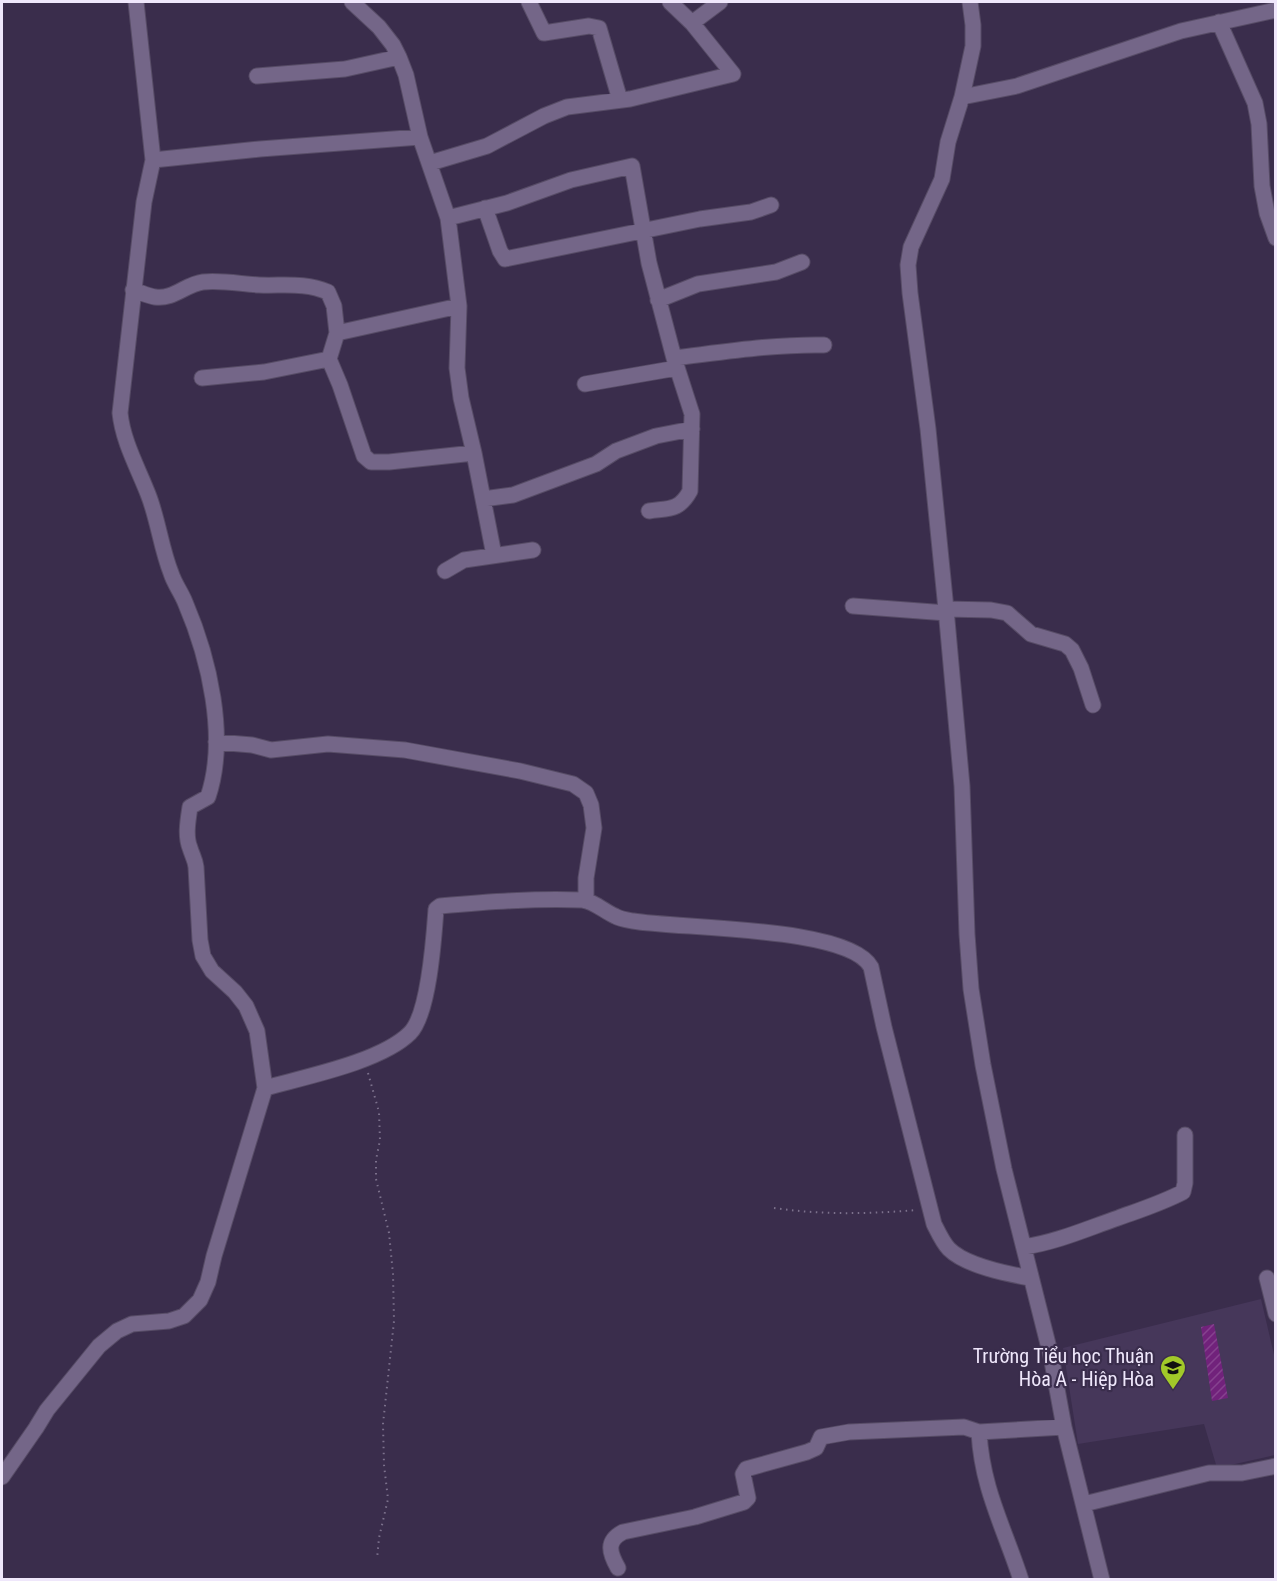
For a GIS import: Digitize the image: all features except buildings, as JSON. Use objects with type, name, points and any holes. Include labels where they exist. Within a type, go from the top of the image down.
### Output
[{"type":"street","points":[[2,1477],[47,1410],[99,1346],[117,1331],[132,1324],[169,1321],[184,1316],[200,1300],[208,1282],[265,1088],[257,1031],[246,1006],[235,992],[212,971],[203,956],[200,940],[196,867],[194,855],[189,847],[187,824],[190,807],[208,797],[213,782],[216,742],[213,692],[204,656],[185,601],[171,574],[150,497],[122,430],[120,413],[133,290],[144,202],[153,160],[136,2]]},
{"type":"street","points":[[352,2],[379,27],[399,57],[406,75],[420,136],[448,218],[459,306],[461,398],[494,555]]},
{"type":"street","points":[[529,2],[544,33],[588,26],[599,28],[620,100]]},
{"type":"street","points":[[430,163],[487,146],[544,116],[567,107],[620,100],[733,74],[692,23],[669,2]]},
{"type":"street","points":[[692,23],[720,2]]},
{"type":"street","points":[[970,2],[973,46],[962,97],[948,142],[942,178],[911,247],[908,265],[910,293],[933,472],[962,786],[971,990],[1004,1169],[1051,1356],[1064,1427],[1102,1580]]},
{"type":"street","points":[[962,97],[1017,87],[1181,31],[1275,10]]},
{"type":"street","points":[[1219,22],[1254,103],[1259,124],[1262,186],[1275,238]]},
{"type":"street","points":[[257,76],[345,69],[399,57]]},
{"type":"street","points":[[153,160],[420,136]]},
{"type":"street","points":[[448,218],[571,180],[632,166],[658,300],[692,414],[690,491],[684,501],[676,507],[649,511]]},
{"type":"street","points":[[485,208],[505,259],[700,219],[752,212],[771,205]]},
{"type":"street","points":[[658,300],[698,284],[776,272],[802,262]]},
{"type":"street","points":[[133,290],[155,297],[166,297],[191,284],[204,282],[316,287],[328,292],[334,306],[337,333],[329,359],[364,456],[371,462],[388,462],[474,453]]},
{"type":"street","points":[[337,333],[459,306]]},
{"type":"street","points":[[585,384],[676,363],[769,347],[824,345]]},
{"type":"street","points":[[202,378],[264,372],[329,359]]},
{"type":"street","points":[[483,498],[513,495],[596,464],[616,451],[656,436],[692,429]]},
{"type":"street","points":[[445,571],[464,560],[533,550]]},
{"type":"street","points":[[853,606],[1007,612],[1031,634],[1065,644],[1072,650],[1081,668],[1093,705]]},
{"type":"street","points":[[216,742],[252,745],[271,750],[328,744],[405,750],[520,771],[573,784],[586,793],[591,805],[594,828],[586,878],[586,900]]},
{"type":"street","points":[[265,1088],[362,1059],[394,1045],[411,1032],[417,1022],[428,984],[436,909],[440,906],[586,900],[618,918],[800,937],[846,948],[868,961],[872,967],[923,1180],[928,1210],[934,1224],[949,1249],[973,1263],[998,1272],[1030,1278]]},
{"type":"street","points":[[1024,1247],[1050,1243],[1166,1201],[1183,1192],[1185,1135]]},
{"type":"street","points":[[1267,1278],[1275,1314]]},
{"type":"street","points":[[618,1568],[612,1558],[611,1545],[615,1537],[623,1532],[695,1517],[744,1502],[748,1498],[743,1474],[746,1469],[807,1452],[816,1448],[821,1437],[849,1432],[964,1427],[979,1432],[1064,1427]]},
{"type":"street","points":[[979,1432],[981,1458],[992,1505],[1021,1580]]},
{"type":"street","points":[[1084,1504],[1209,1473],[1242,1473],[1275,1466]]},
{"type":"path","points":[[362,1059],[379,1112],[380,1140],[376,1160],[376,1179],[389,1233],[393,1274],[394,1321],[383,1424],[388,1498],[377,1559]]},
{"type":"path","points":[[774,1208],[838,1215],[928,1210]]},
{"type":"shaded area","name":"Trường Tiểu học Thuận Hòa A - Hiệp Hòa","points":[[1261,1299],[1275,1359],[1275,1455],[1217,1468],[1204,1424],[1078,1444],[1063,1348]]},
{"type":"place","name":"Trường Tiểu học Thuận Hòa A - Hiệp Hòa","points":[[1173,1391]]}]
